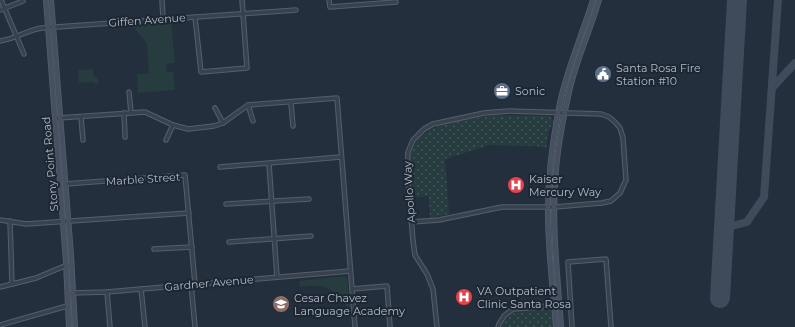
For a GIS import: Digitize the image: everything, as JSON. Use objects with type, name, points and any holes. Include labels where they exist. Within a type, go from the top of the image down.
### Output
[{"type":"street","points":[[1,0],[24,54]]},
{"type":"street","name":"Stony Point Road","points":[[46,0],[66,222],[70,293],[68,306],[69,327]]},
{"type":"street","name":"Stony Point Road","points":[[51,0],[57,118],[65,184],[66,265],[75,327]]},
{"type":"street","points":[[162,0],[163,18]]},
{"type":"street","points":[[195,16],[201,72],[247,68],[242,0]]},
{"type":"street","points":[[329,0],[330,7],[396,2]]},
{"type":"street","points":[[556,327],[548,207],[551,162],[558,113],[569,68],[592,0]]},
{"type":"street","points":[[561,327],[556,263],[554,207],[556,166],[564,113],[574,70],[598,0]]},
{"type":"street","points":[[0,10],[23,1]]},
{"type":"street","name":"Giffen Avenue","points":[[0,41],[32,30],[48,27],[296,10]]},
{"type":"street","points":[[129,92],[131,113]]},
{"type":"street","points":[[57,118],[145,112],[188,129],[214,126],[223,123],[248,105],[291,103],[337,98],[355,327]]},
{"type":"street","points":[[291,103],[293,126]]},
{"type":"street","points":[[248,105],[253,121]]},
{"type":"street","points":[[215,108],[223,123]]},
{"type":"street","name":"Apollo Way","points":[[411,222],[436,220],[502,206],[554,207],[609,202],[620,193],[626,180],[623,135],[620,128],[608,116],[599,114],[509,111],[484,113],[446,121],[424,128],[413,140],[408,152],[407,174],[411,222],[415,255],[427,274],[434,289],[437,327]]},
{"type":"street","points":[[124,113],[125,137]]},
{"type":"street","points":[[81,117],[83,140]]},
{"type":"street","points":[[166,140],[173,124]]},
{"type":"street","points":[[220,167],[341,158]]},
{"type":"street","points":[[269,164],[277,277]]},
{"type":"street","name":"Marble Street","points":[[65,184],[185,175],[192,247],[195,327]]},
{"type":"street","points":[[226,204],[309,199]]},
{"type":"street","points":[[0,220],[26,224],[188,213]]},
{"type":"street","points":[[10,221],[12,284]]},
{"type":"street","points":[[229,242],[311,236]]},
{"type":"street","points":[[154,249],[192,247]]},
{"type":"street","points":[[572,327],[568,262],[606,259],[611,327]]},
{"type":"street","points":[[0,287],[36,278],[66,265]]},
{"type":"street","name":"Gardner Avenue","points":[[70,293],[107,292],[350,271]]},
{"type":"street","points":[[352,289],[387,286],[390,327]]},
{"type":"street","points":[[141,289],[145,327]]},
{"type":"street","points":[[107,292],[110,327]]},
{"type":"street","points":[[498,327],[498,324],[504,316],[513,309],[570,304]]},
{"type":"street","points":[[0,325],[68,306]]},
{"type":"green space","points":[[171,22],[175,63],[166,64],[167,72],[173,72],[175,90],[138,93],[137,74],[149,73],[147,44],[133,26]]},
{"type":"green space","points":[[93,69],[93,75],[99,80],[97,85],[93,82],[79,83],[78,70]]},
{"type":"green space","points":[[494,115],[550,116],[554,121],[549,131],[546,148],[536,146],[490,145],[445,159],[449,214],[430,218],[429,196],[412,198],[409,163],[412,149],[416,142],[427,132],[442,125]]},
{"type":"green space","points":[[345,276],[347,278],[350,309],[348,309],[344,302],[334,292],[328,289],[316,286],[300,287],[299,281]]},
{"type":"green space","points":[[548,308],[552,312],[553,327],[502,327],[509,316],[515,313]]},
{"type":"taxiway","points":[[724,228],[747,222],[764,197],[778,0]]},
{"type":"taxiway","points":[[772,88],[795,63]]},
{"type":"runway","points":[[720,298],[737,0]]},
{"type":"place","name":"Santa Rosa Fire Station #10","points":[[603,74]]},
{"type":"place","name":"Sonic","points":[[502,91]]},
{"type":"place","name":"Kaiser Mercury Way","points":[[516,185]]},
{"type":"place","name":"VA Outpatient Clinic Santa Rosa","points":[[464,297]]},
{"type":"place","name":"Cesar Chavez Language Academy","points":[[281,304]]}]
